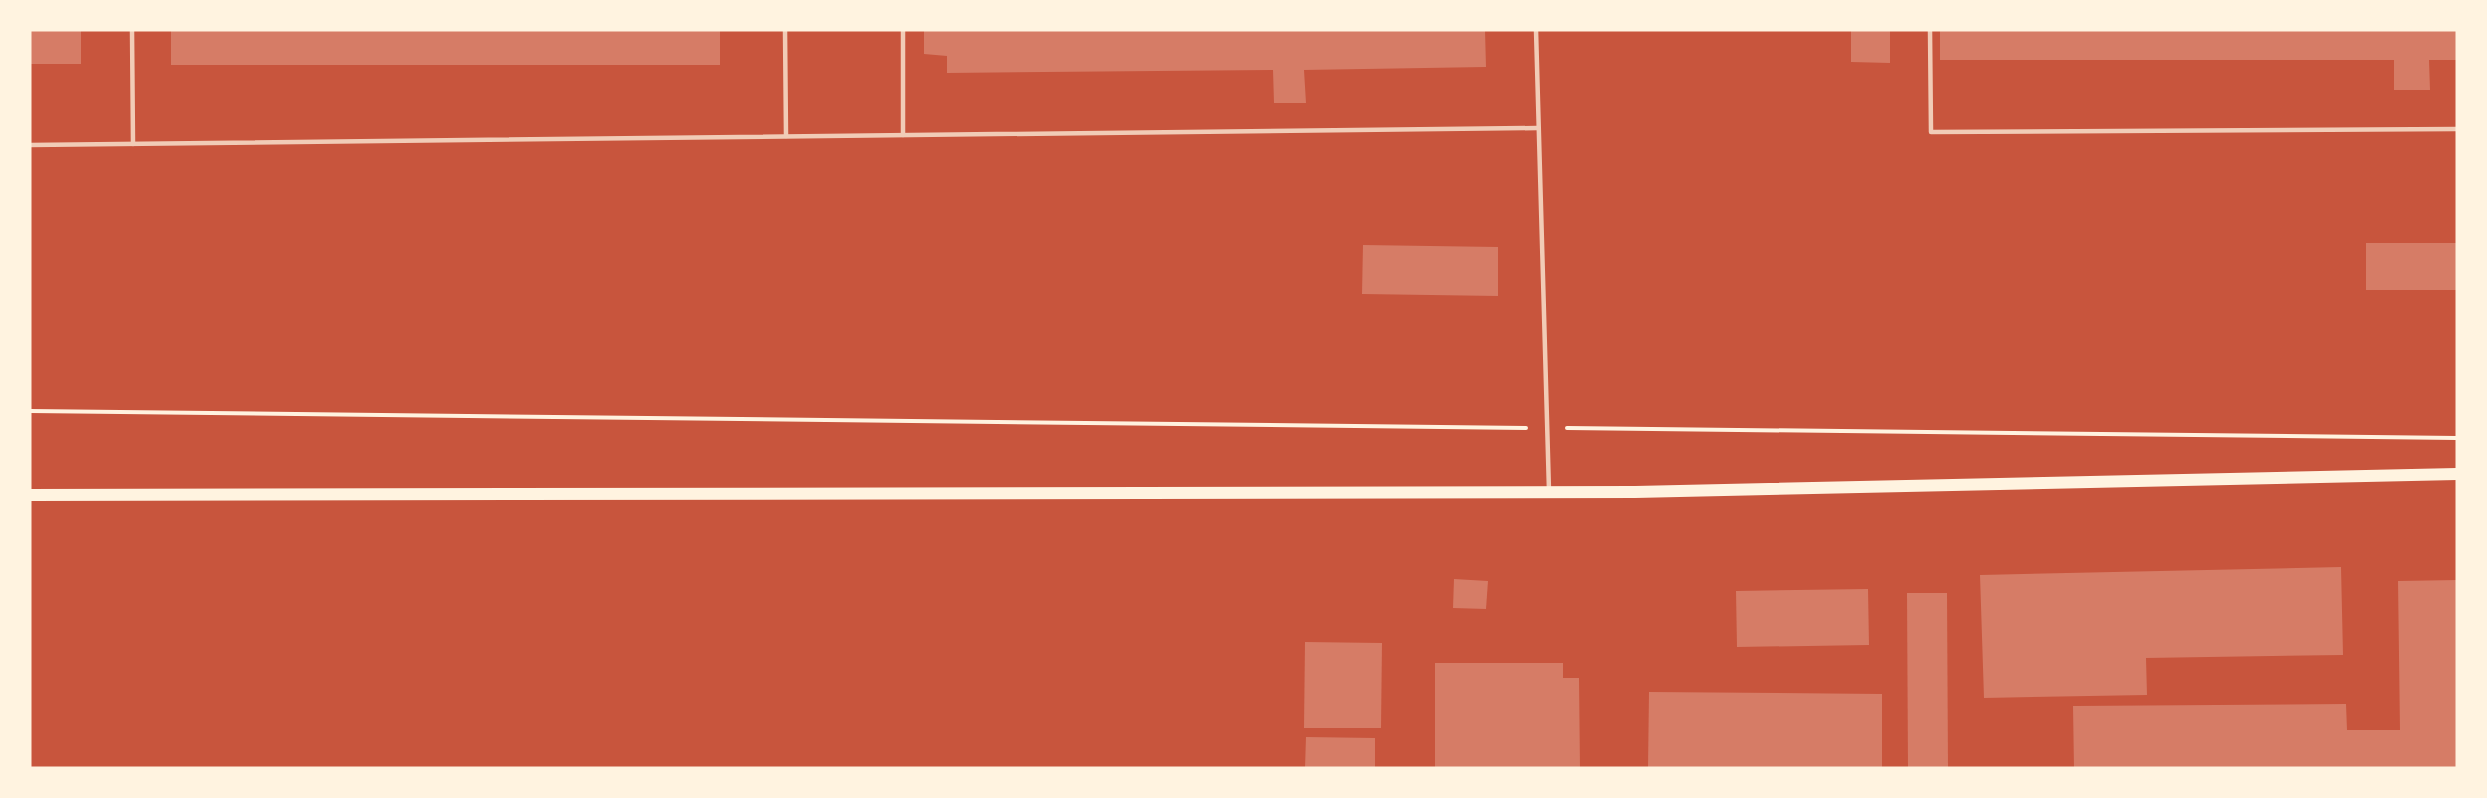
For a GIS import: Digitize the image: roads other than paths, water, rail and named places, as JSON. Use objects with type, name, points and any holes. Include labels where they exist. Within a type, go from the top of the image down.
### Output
[{"type":"main road","points":[[30,495],[1635,492],[2457,474]]},
{"type":"lane","points":[[132,30],[133,144]]},
{"type":"lane","points":[[785,30],[786,136]]},
{"type":"lane","points":[[903,30],[903,135]]},
{"type":"lane","points":[[1536,30],[1548,491]]},
{"type":"lane","points":[[1930,30],[1931,132],[2457,129]]},
{"type":"lane","points":[[30,145],[1537,128]]}]
